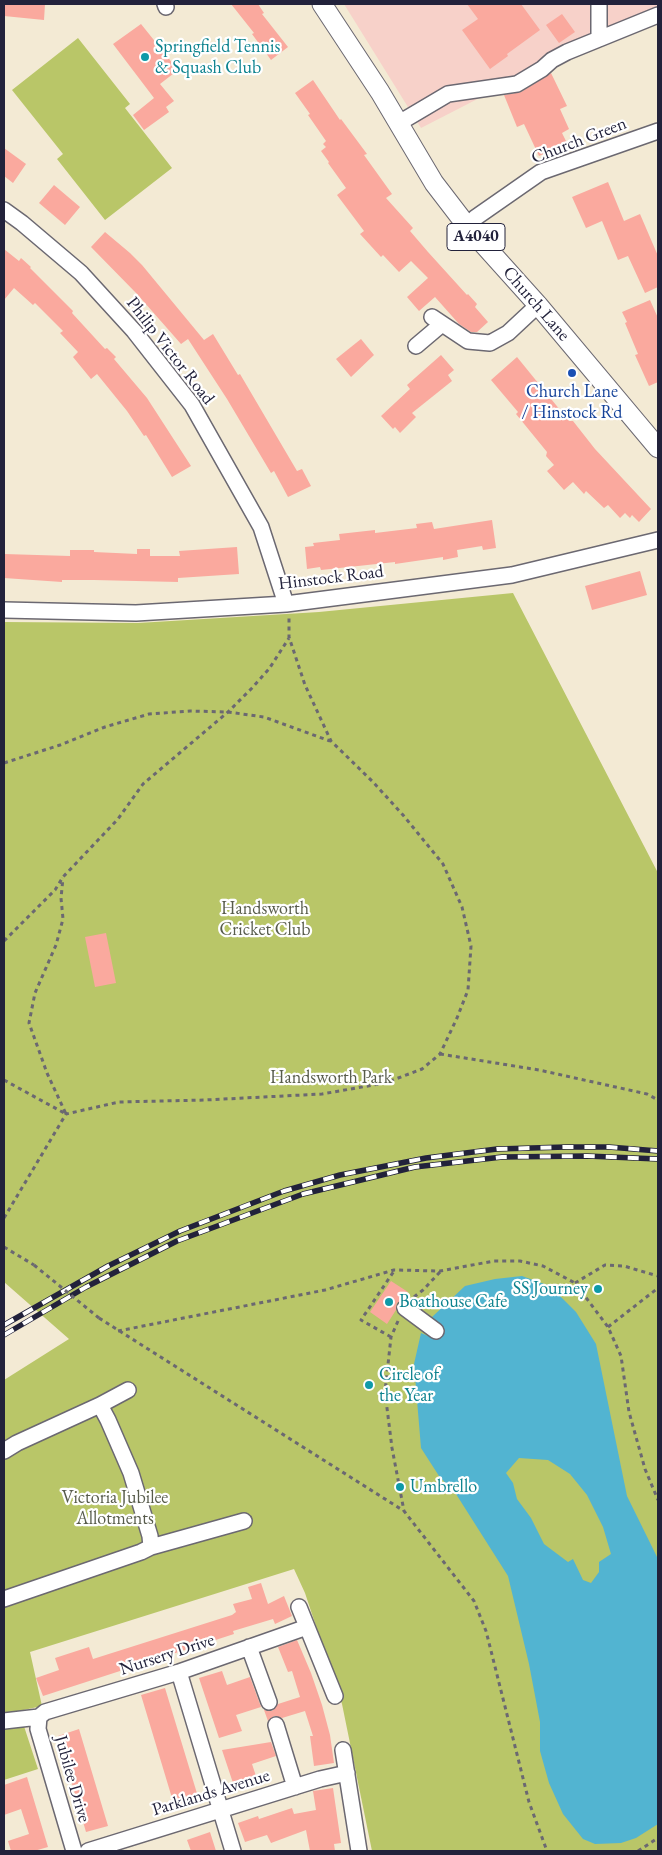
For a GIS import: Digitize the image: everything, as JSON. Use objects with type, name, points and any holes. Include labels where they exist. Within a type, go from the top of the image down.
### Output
[{"type":"main road","name":"Church Lane","points":[[322,4],[399,123],[434,182],[467,226],[538,305],[658,448]]},
{"type":"street","points":[[599,4],[599,39]]},
{"type":"street","points":[[399,123],[448,94],[517,84],[542,69],[552,60],[658,14]]},
{"type":"street","name":"Church Green","points":[[467,226],[475,218],[541,172],[658,130]]},
{"type":"street","name":"Philip Victor Road","points":[[4,210],[81,273],[134,331],[192,405],[261,527],[286,604]]},
{"type":"street","points":[[416,346],[437,321],[468,341],[490,343],[508,333],[538,305]]},
{"type":"street","name":"Hinstock Road","points":[[4,610],[136,613],[286,604],[512,575],[658,540]]},
{"type":"street","points":[[404,1308],[436,1331]]},
{"type":"street","points":[[4,1451],[128,1390]]},
{"type":"street","points":[[100,1405],[131,1473],[150,1536],[151,1547]]},
{"type":"street","points":[[4,1599],[151,1547],[244,1521]]},
{"type":"street","points":[[298,1607],[335,1696]]},
{"type":"street","name":"Nursery Drive","points":[[4,1721],[39,1717],[45,1712],[179,1672],[307,1627]]},
{"type":"street","points":[[248,1647],[269,1702]]},
{"type":"street","points":[[179,1672],[219,1810],[233,1851]]},
{"type":"street","name":"Jubilee Drive","points":[[39,1717],[38,1729],[74,1851]]},
{"type":"street","points":[[276,1725],[295,1786]]},
{"type":"street","points":[[343,1750],[359,1851]]},
{"type":"street","name":"Parklands Avenue","points":[[88,1851],[295,1786],[347,1773]]},
{"type":"path","points":[[4,1080],[66,1114],[119,1102],[322,1094],[384,1083],[422,1069],[440,1054],[468,990],[471,946],[462,907],[443,864],[373,782],[331,741],[305,685],[289,637],[289,613],[286,604]]},
{"type":"path","points":[[4,941],[55,890],[63,877],[118,819],[143,784],[228,712],[252,688],[268,669],[289,637]]},
{"type":"path","points":[[4,763],[60,745],[105,727],[149,714],[190,710],[228,712],[264,717],[331,741]]},
{"type":"path","points":[[63,877],[61,898],[63,920],[56,945],[35,993],[29,1024],[47,1073],[66,1114]]},
{"type":"path","points":[[440,1054],[539,1070],[647,1094],[658,1100]]},
{"type":"path","points":[[4,1218],[66,1114]]},
{"type":"path","points":[[4,1247],[34,1265],[100,1318],[118,1330],[404,1511],[474,1601],[486,1631],[529,1802],[547,1851]]},
{"type":"path","points":[[118,1330],[325,1290],[394,1270],[440,1271],[494,1261],[520,1261],[543,1266],[575,1284],[608,1326],[621,1356],[629,1412],[645,1469],[658,1500]]},
{"type":"path","points":[[575,1284],[605,1265],[624,1266],[658,1276]]},
{"type":"path","points":[[391,1337],[361,1320],[394,1270]]},
{"type":"path","points":[[404,1511],[392,1448],[385,1392],[391,1337],[404,1308],[440,1271]]},
{"type":"path","points":[[608,1326],[658,1288]]},
{"type":"path","points":[[638,1851],[658,1838]]},
{"type":"shaded area","points":[[344,4],[658,4],[658,14],[606,33],[421,128]]},
{"type":"green space","points":[[78,38],[130,104],[125,108],[172,168],[105,220],[57,159],[63,154],[12,90]]},
{"type":"green space","name":"Handsworth Park","points":[[513,593],[658,873],[658,1851],[372,1851],[342,1704],[305,1593],[294,1569],[30,1652],[42,1706],[19,1711],[38,1769],[4,1780],[4,1380],[69,1339],[4,1282],[4,622],[138,623],[319,612]]},
{"type":"water","points":[[522,1276],[550,1286],[576,1312],[596,1344],[627,1496],[658,1559],[658,1824],[636,1838],[621,1843],[595,1844],[583,1839],[563,1814],[549,1783],[540,1751],[540,1722],[529,1664],[508,1576],[456,1494],[439,1476],[421,1448],[414,1364],[421,1333],[428,1336],[436,1331],[438,1325],[432,1317],[465,1286],[495,1279]],"holes":[[[519,1458],[548,1460],[570,1474],[587,1495],[603,1527],[611,1554],[599,1562],[599,1572],[591,1583],[583,1580],[573,1559],[568,1562],[544,1544],[531,1518],[517,1499],[513,1483],[506,1473]]]},
{"type":"building","points":[[4,4],[45,4],[44,20],[4,16]]},
{"type":"building","points":[[231,4],[258,4],[264,13],[262,14],[288,47],[271,60],[252,34],[254,33]]},
{"type":"building","points":[[467,4],[521,4],[540,30],[490,69],[462,30],[478,19]]},
{"type":"building","points":[[562,14],[575,32],[559,43],[546,25]]},
{"type":"building","name":"Springfield Tennis & Squash Club","points":[[141,24],[178,70],[160,84],[174,101],[166,107],[169,112],[144,130],[133,115],[154,98],[113,44]]},
{"type":"building","points":[[551,73],[567,106],[560,109],[569,129],[562,133],[567,143],[539,156],[524,124],[517,127],[504,95],[521,92]]},
{"type":"building","points":[[313,80],[340,120],[367,154],[364,155],[392,194],[386,198],[413,228],[410,231],[477,304],[475,307],[488,322],[477,332],[471,332],[459,324],[435,297],[419,311],[407,297],[428,278],[411,261],[399,272],[383,255],[381,257],[360,234],[364,231],[337,195],[346,188],[321,151],[326,147],[323,144],[326,141],[295,93]]},
{"type":"building","points":[[4,148],[26,164],[13,183],[4,176]]},
{"type":"building","points":[[608,182],[624,221],[640,214],[658,256],[658,287],[645,293],[628,256],[618,260],[602,221],[586,228],[572,197]]},
{"type":"building","points":[[54,185],[80,207],[65,225],[39,203]]},
{"type":"building","points":[[105,232],[142,265],[204,340],[213,334],[238,375],[240,374],[297,471],[302,469],[311,486],[288,497],[274,471],[271,473],[227,399],[188,339],[181,344],[137,294],[91,247]]},
{"type":"building","points":[[4,249],[19,261],[21,258],[31,267],[73,311],[72,313],[105,349],[107,348],[116,357],[114,359],[147,398],[191,466],[172,477],[146,435],[144,436],[127,411],[97,374],[91,379],[73,357],[78,352],[60,333],[63,331],[35,303],[33,305],[14,288],[4,300]]},
{"type":"building","points":[[650,300],[658,318],[658,382],[649,386],[635,355],[638,354],[622,312]]},
{"type":"building","points":[[361,339],[374,355],[351,377],[336,359]]},
{"type":"building","points":[[441,355],[454,370],[448,375],[452,381],[412,413],[416,417],[400,433],[395,427],[393,429],[381,416],[410,389],[407,385]]},
{"type":"building","points":[[517,357],[569,421],[573,421],[595,449],[651,509],[639,522],[632,515],[630,518],[625,513],[620,518],[608,505],[604,508],[586,491],[584,494],[573,482],[564,490],[547,471],[554,465],[546,456],[547,452],[516,414],[518,412],[491,380]]},
{"type":"building","points":[[492,520],[496,548],[483,550],[482,546],[457,550],[458,557],[443,560],[443,557],[395,564],[395,562],[321,570],[320,567],[307,569],[305,547],[314,546],[313,543],[340,540],[339,534],[375,530],[375,533],[417,528],[416,524],[432,522],[434,529]]},
{"type":"building","points":[[237,547],[239,574],[178,578],[178,582],[62,580],[62,582],[4,578],[4,554],[70,556],[70,550],[94,550],[94,552],[137,554],[137,549],[150,549],[150,556],[180,556],[179,551]]},
{"type":"building","points":[[640,571],[647,595],[592,610],[585,586]]},
{"type":"building","points":[[106,933],[116,983],[95,987],[85,937]]},
{"type":"building","name":"Boathouse Cafe","points":[[391,1281],[408,1292],[404,1299],[397,1303],[396,1310],[387,1324],[370,1312]]},
{"type":"building","points":[[261,1583],[268,1604],[284,1596],[292,1616],[275,1624],[273,1619],[233,1631],[234,1634],[43,1696],[36,1678],[59,1670],[55,1658],[89,1647],[93,1659],[232,1615],[236,1612],[233,1604],[252,1599],[248,1587]]},
{"type":"building","points":[[297,1640],[322,1705],[330,1735],[334,1763],[314,1766],[310,1736],[313,1736],[305,1711],[282,1718],[274,1716],[268,1721],[264,1710],[272,1711],[278,1704],[300,1697],[292,1671],[288,1672],[278,1647]]},
{"type":"building","points":[[222,1671],[227,1685],[250,1677],[261,1707],[236,1715],[242,1731],[219,1738],[199,1678]]},
{"type":"building","points":[[165,1688],[199,1800],[175,1808],[141,1695]]},
{"type":"building","points":[[79,1729],[108,1826],[86,1832],[58,1736]]},
{"type":"building","points":[[271,1742],[276,1756],[252,1764],[258,1782],[235,1789],[222,1750]]},
{"type":"building","points":[[27,1777],[48,1847],[34,1851],[11,1851],[8,1841],[29,1834],[21,1809],[4,1815],[4,1785]]},
{"type":"building","points":[[333,1788],[341,1843],[334,1844],[335,1851],[310,1851],[306,1830],[271,1843],[267,1835],[245,1842],[238,1823],[258,1816],[259,1819],[292,1808],[294,1814],[316,1810],[313,1791]]},
{"type":"building","points":[[210,1832],[216,1851],[191,1851],[187,1840]]},
{"type":"railway","points":[[4,1325],[108,1266],[180,1231],[284,1191],[340,1175],[426,1158],[497,1149],[609,1147],[658,1151]]},
{"type":"railway","points":[[4,1335],[86,1287],[177,1241],[303,1194],[415,1167],[502,1157],[587,1156],[658,1159]]},
{"type":"place","name":"Springfield Tennis & Squash Club","points":[[145,57]]},
{"type":"place","name":"Church Lane / Hinstock Rd","points":[[572,373]]},
{"type":"place","name":"SS Journey","points":[[598,1289]]},
{"type":"place","name":"Boathouse Cafe","points":[[389,1302]]},
{"type":"place","name":"Circle of the Year","points":[[369,1385]]},
{"type":"place","name":"Umbrello","points":[[400,1487]]},
{"type":"park label","name":"Handsworth Cricket Club","points":[[265,920]]},
{"type":"park label","name":"Victoria Jubilee Allotments","points":[[115,1508]]}]
